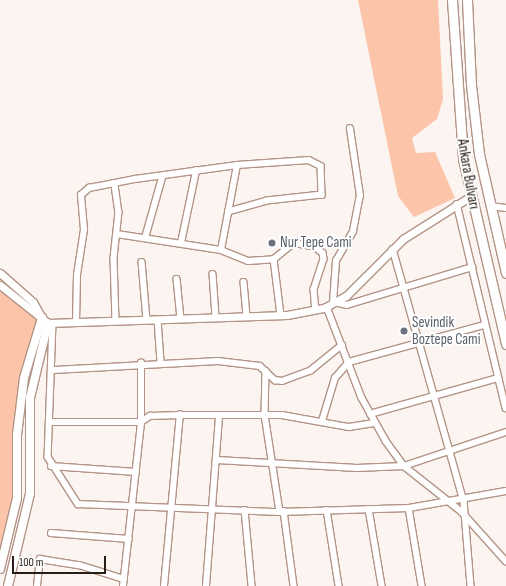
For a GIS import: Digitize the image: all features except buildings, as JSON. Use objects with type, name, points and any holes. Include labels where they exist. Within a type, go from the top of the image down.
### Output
[{"type":"main road","name":"Ankara Bulvarı","points":[[452,0],[456,88],[471,196],[506,344]]},
{"type":"main road","name":"Ankara Bulvarı","points":[[467,0],[471,85],[490,206],[506,274]]},
{"type":"main road","points":[[0,569],[17,498],[17,434],[24,378],[48,321]]},
{"type":"main road","points":[[8,586],[30,494],[30,404],[48,321]]},
{"type":"street","points":[[350,129],[360,196],[353,231],[336,261],[332,304],[342,346],[374,423],[404,466],[446,503],[464,515],[506,561]]},
{"type":"street","points":[[76,323],[77,275],[84,230],[80,195],[89,188],[162,178],[237,165],[318,161],[322,195],[267,201],[229,212]]},
{"type":"street","points":[[221,250],[237,165]]},
{"type":"street","points":[[181,243],[196,171]]},
{"type":"street","points":[[145,238],[162,178]]},
{"type":"street","points":[[115,185],[117,234],[114,258],[116,321]]},
{"type":"street","points":[[0,285],[48,321],[76,323],[281,315],[316,310],[332,304],[346,296],[393,249],[424,224],[471,196]]},
{"type":"street","points":[[457,204],[484,326],[506,408]]},
{"type":"street","points":[[490,206],[506,208]]},
{"type":"street","points":[[117,234],[221,250],[248,261],[274,259],[301,242],[323,253],[314,289],[316,310]]},
{"type":"street","points":[[393,249],[405,286],[419,344],[437,396],[464,501],[471,586]]},
{"type":"street","points":[[274,259],[281,315]]},
{"type":"street","points":[[142,262],[147,320]]},
{"type":"street","points":[[332,304],[346,305],[472,267]]},
{"type":"street","points":[[0,273],[33,302],[48,321],[54,370],[48,457],[52,466],[78,504],[171,505],[213,510],[282,511],[409,508],[464,501],[506,491]]},
{"type":"street","points":[[213,274],[216,317]]},
{"type":"street","points":[[177,279],[181,319]]},
{"type":"street","points":[[244,282],[247,316]]},
{"type":"street","points":[[158,320],[161,362]]},
{"type":"street","points":[[322,421],[335,378],[349,362],[484,326]]},
{"type":"street","points":[[54,370],[161,362],[249,363],[266,371],[275,380],[294,378],[310,371],[342,346]]},
{"type":"street","points":[[123,586],[141,422],[141,363]]},
{"type":"street","points":[[266,371],[264,415],[275,462],[294,586]]},
{"type":"street","points":[[370,414],[498,378]]},
{"type":"street","points":[[50,422],[141,422],[150,416],[180,414],[219,416],[264,415],[322,421],[355,427],[374,423]]},
{"type":"street","points":[[164,586],[180,414]]},
{"type":"street","points":[[206,586],[217,460],[219,416]]},
{"type":"street","points":[[217,460],[275,462],[357,468],[404,466],[450,448],[506,432]]},
{"type":"street","points":[[52,466],[136,472]]},
{"type":"street","points":[[409,508],[422,586]]},
{"type":"street","points":[[369,509],[382,586]]},
{"type":"street","points":[[245,510],[252,586]]},
{"type":"street","points":[[327,510],[339,586]]},
{"type":"street","points":[[51,533],[129,539]]},
{"type":"street","points":[[37,586],[40,559],[79,565],[124,579]]},
{"type":"shaded area","points":[[358,0],[438,0],[443,99],[437,119],[412,138],[416,153],[435,152],[455,198],[414,217],[398,196]]},
{"type":"shaded area","points":[[0,285],[42,318],[24,378],[18,473],[0,574]]},
{"type":"place","name":"Nur Tepe Cami","points":[[272,243]]},
{"type":"place","name":"Sevindik Boztepe Cami","points":[[404,331]]}]
